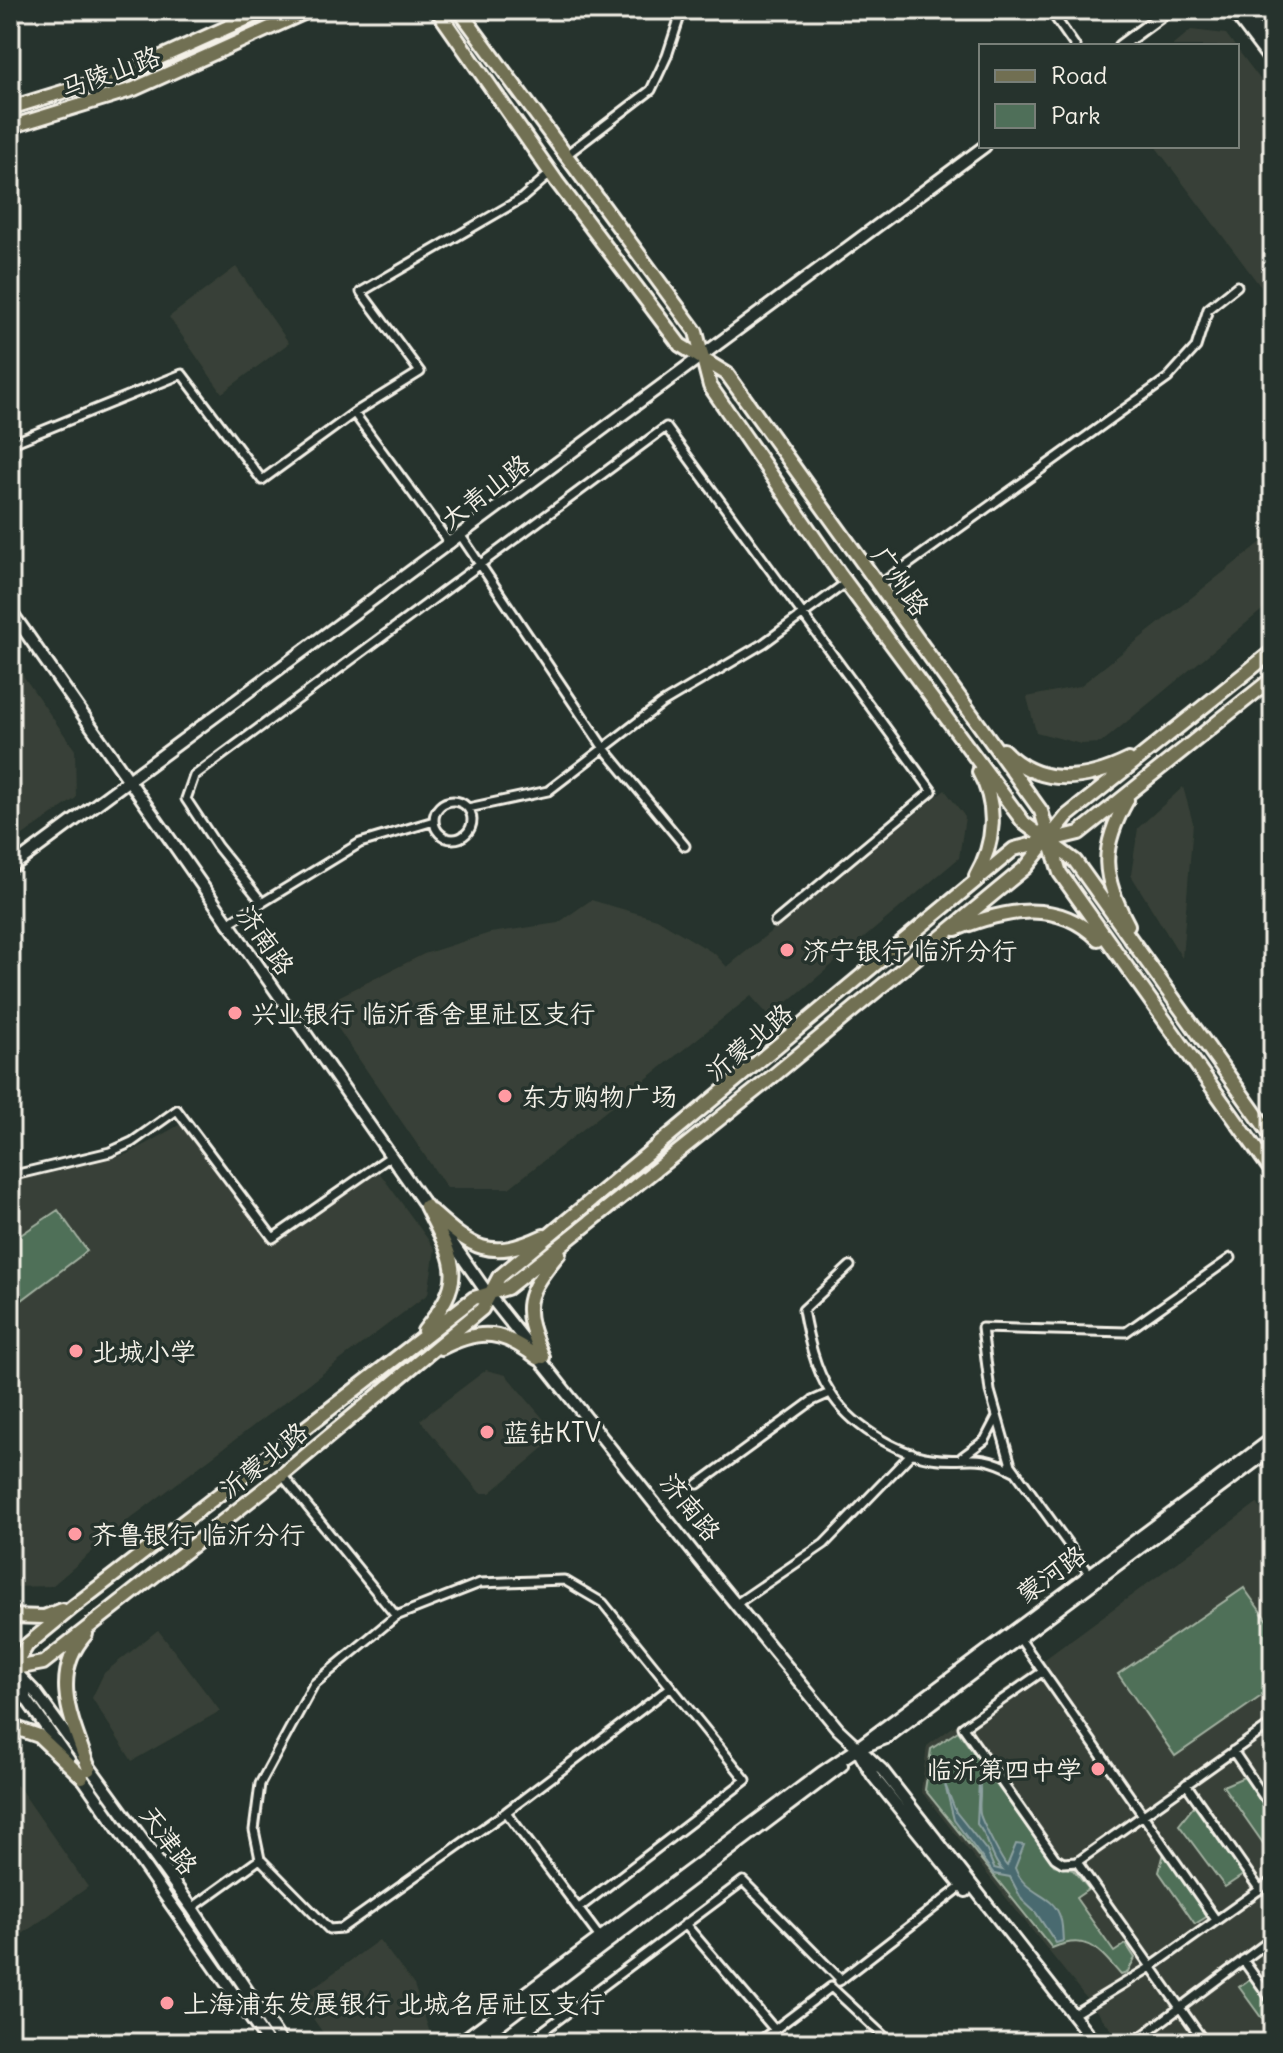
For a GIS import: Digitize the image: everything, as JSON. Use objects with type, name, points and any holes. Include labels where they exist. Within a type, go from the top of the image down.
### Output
[{"type":"main road","name":"马陵山路","points":[[10,108],[128,72],[266,10]]},
{"type":"main road","name":"马陵山路","points":[[10,127],[134,89],[310,10]]},
{"type":"main road","points":[[424,10],[452,32]]},
{"type":"main road","name":"广州路","points":[[437,10],[551,173],[680,345],[727,374],[1041,811],[1060,873],[1273,1173]]},
{"type":"main road","name":"广州路","points":[[463,14],[564,156],[696,332],[710,386],[847,582],[1024,823],[1075,861],[1273,1138]]},
{"type":"main road","name":"沂蒙北路","points":[[568,1232],[1026,867],[1067,816],[1273,651]]},
{"type":"main road","name":"沂蒙北路","points":[[11,1668],[43,1663],[282,1475],[474,1298],[507,1288],[568,1232],[1014,849],[1079,833],[1273,678]]},
{"type":"main road","points":[[971,717],[1009,757],[1059,779],[1088,776],[1153,748]]},
{"type":"main road","points":[[955,731],[983,779],[991,805],[992,834],[984,860],[970,884]]},
{"type":"main road","points":[[1129,796],[1114,824],[1106,851],[1108,887],[1140,953]]},
{"type":"main road","points":[[945,933],[988,917],[1036,911],[1068,916],[1088,929],[1122,963]]},
{"type":"main road","points":[[426,1206],[468,1244],[489,1250],[504,1251],[568,1232]]},
{"type":"main road","points":[[413,1354],[447,1302],[454,1281],[449,1252],[426,1206]]},
{"type":"main road","points":[[540,1357],[528,1324],[527,1306],[533,1285],[568,1232]]},
{"type":"main road","points":[[413,1354],[493,1333],[515,1340],[540,1357]]},
{"type":"main road","name":"沂蒙北路","points":[[11,1668],[27,1645],[73,1607],[413,1354]]},
{"type":"main road","points":[[10,1616],[44,1617],[73,1607]]},
{"type":"main road","points":[[86,1773],[63,1683],[81,1640],[98,1620]]},
{"type":"main road","points":[[10,1726],[39,1736],[86,1773]]},
{"type":"street","points":[[564,156],[651,90],[667,56],[682,10]]},
{"type":"street","points":[[1050,10],[1074,44]]},
{"type":"street","points":[[1123,44],[1169,10]]},
{"type":"street","points":[[1232,10],[1273,64]]},
{"type":"street","points":[[1243,10],[1273,51]]},
{"type":"street","name":"大青山路","points":[[10,868],[702,359],[982,148]]},
{"type":"street","points":[[10,444],[182,374],[262,480],[354,413],[420,372],[361,292],[521,199],[551,173]]},
{"type":"street","points":[[878,586],[1168,378],[1196,347],[1208,309],[1237,286]]},
{"type":"street","points":[[354,413],[450,544]]},
{"type":"street","points":[[261,901],[217,846],[186,799],[194,776],[666,427],[805,613],[932,791],[775,922]]},
{"type":"street","points":[[461,536],[603,747],[685,846]]},
{"type":"street","points":[[227,924],[360,843],[434,821],[445,803],[456,801],[468,808],[548,791],[661,704],[764,643],[847,582]]},
{"type":"street","name":"济南路","points":[[10,610],[488,1294],[509,1314],[822,1710],[857,1749],[882,1770],[1095,2043]]},
{"type":"street","points":[[434,821],[444,837],[458,839],[472,825],[468,808]]},
{"type":"street","points":[[10,1176],[110,1152],[132,1142],[177,1110],[273,1238],[391,1156]]},
{"type":"street","points":[[1089,1573],[1017,1472],[990,1391],[982,1328],[1126,1332],[1231,1258]]},
{"type":"street","points":[[850,1266],[803,1310],[809,1340],[830,1393],[892,1448],[933,1459],[989,1458],[1017,1472]]},
{"type":"street","name":"济南路","points":[[540,1357],[857,1749],[873,1776],[1088,2043]]},
{"type":"street","points":[[698,1484],[812,1401],[830,1393]]},
{"type":"street","points":[[962,1457],[985,1440],[997,1417]]},
{"type":"street","name":"蒙河路","points":[[475,2043],[827,1779],[878,1729],[1273,1438]]},
{"type":"street","name":"蒙河路","points":[[459,2043],[857,1749],[886,1738],[1018,1636],[1273,1448]]},
{"type":"street","points":[[739,1602],[824,1544],[912,1453]]},
{"type":"street","points":[[282,1475],[396,1616]]},
{"type":"street","points":[[579,1908],[746,1780],[671,1687],[603,1603],[564,1580],[480,1583],[396,1616],[314,1684],[260,1784],[254,1830],[260,1859],[329,1929],[342,1928],[506,1812],[671,1687]]},
{"type":"street","points":[[1018,1636],[1216,1920]]},
{"type":"street","name":"天津路","points":[[11,1668],[36,1693],[86,1773],[268,2043]]},
{"type":"street","points":[[1042,1672],[963,1727],[1055,1858],[1063,1863],[1077,1862],[1273,1723]]},
{"type":"street","points":[[1233,1751],[1273,1810]]},
{"type":"street","name":"天津路","points":[[86,1773],[192,1908],[282,2043]]},
{"type":"street","points":[[1186,1784],[1260,1890]]},
{"type":"street","points":[[506,1812],[601,1939]]},
{"type":"street","points":[[192,1908],[260,1859]]},
{"type":"street","points":[[1077,1862],[1205,2043]]},
{"type":"street","points":[[1072,2015],[1151,1967],[1273,1880]]},
{"type":"street","points":[[527,2043],[743,1881],[841,1980]]},
{"type":"street","points":[[757,2043],[962,1886]]},
{"type":"street","points":[[685,1924],[775,2030]]},
{"type":"street","points":[[1133,2043],[1273,1938]]},
{"type":"street","points":[[1243,1960],[1273,2002]]},
{"type":"street","points":[[831,1987],[891,2043]]},
{"type":"shaded area","points":[[1191,30],[1226,34],[1234,44],[1174,44]]},
{"type":"shaded area","points":[[1239,52],[1273,96],[1273,303],[1157,148],[1239,148]]},
{"type":"shaded area","points":[[236,267],[289,343],[222,393],[169,317]]},
{"type":"shaded area","points":[[1273,533],[1273,601],[1101,743],[1081,744],[1036,732],[1027,697],[1080,686]]},
{"type":"shaded area","points":[[10,657],[75,750],[76,798],[10,844]]},
{"type":"shaded area","points":[[1183,787],[1193,823],[1182,958],[1131,875],[1138,828]]},
{"type":"shaded area","name":"东方购物广场","points":[[945,790],[965,817],[959,858],[770,1017],[751,996],[509,1188],[447,1188],[322,1005],[424,954],[490,933],[558,923],[591,900],[657,919],[715,954],[727,967]]},
{"type":"shaded area","points":[[181,1124],[272,1245],[379,1172],[435,1249],[428,1294],[131,1518],[52,1586],[10,1587],[10,1180],[128,1154]]},
{"type":"shaded area","points":[[486,1370],[506,1375],[558,1436],[490,1493],[480,1493],[420,1420]]},
{"type":"shaded area","name":"临沂第四中学","points":[[1257,1503],[1273,1527],[1273,2043],[1122,2043],[921,1791],[927,1746]]},
{"type":"shaded area","points":[[158,1630],[220,1711],[132,1761],[92,1698],[104,1673]]},
{"type":"shaded area","points":[[10,1783],[18,1786],[88,1887],[10,1943]]},
{"type":"shaded area","points":[[379,1940],[414,1985],[430,2033],[415,2043],[330,2043],[299,1998]]},
{"type":"green space","points":[[58,1210],[87,1251],[14,1306],[10,1300],[10,1242]]},
{"type":"green space","points":[[1244,1588],[1273,1629],[1273,1688],[1175,1756],[1118,1674]]},
{"type":"green space","points":[[958,1731],[1054,1865],[1073,1870],[1089,1889],[1076,1898],[1114,1952],[1126,1944],[1135,1958],[1127,1973],[1121,1975],[1099,1951],[1084,1943],[1052,1948],[925,1790],[931,1749]]},
{"type":"green space","points":[[1244,1777],[1273,1819],[1272,1856],[1223,1786]]},
{"type":"green space","points":[[1194,1806],[1243,1875],[1225,1887],[1179,1825]]},
{"type":"green space","points":[[1164,1853],[1208,1916],[1195,1924],[1159,1872]]},
{"type":"green space","points":[[1251,1978],[1273,2008],[1273,2034],[1239,1987]]},
{"type":"water","points":[[979,1781],[980,1814],[992,1841],[1007,1866],[1016,1844],[1024,1845],[1015,1868],[1025,1884],[1055,1907],[1061,1920],[1063,1941],[1056,1943],[1036,1913],[1022,1900],[1010,1877],[994,1874],[954,1820],[945,1784],[956,1812],[987,1851],[994,1868],[1002,1870],[977,1824]]},
{"type":"place","name":"济宁银行 临沂分行","points":[[787,950]]},
{"type":"place","name":"兴业银行 临沂香舍里社区支行","points":[[235,1013]]},
{"type":"place","name":"东方购物广场","points":[[505,1096]]},
{"type":"place","name":"北城小学","points":[[76,1351]]},
{"type":"place","name":"蓝钻KTV","points":[[487,1432]]},
{"type":"place","name":"齐鲁银行 临沂分行","points":[[75,1534]]},
{"type":"place","name":"临沂第四中学","points":[[1098,1769]]},
{"type":"place","name":"上海浦东发展银行 北城名居社区支行","points":[[167,2003]]}]
